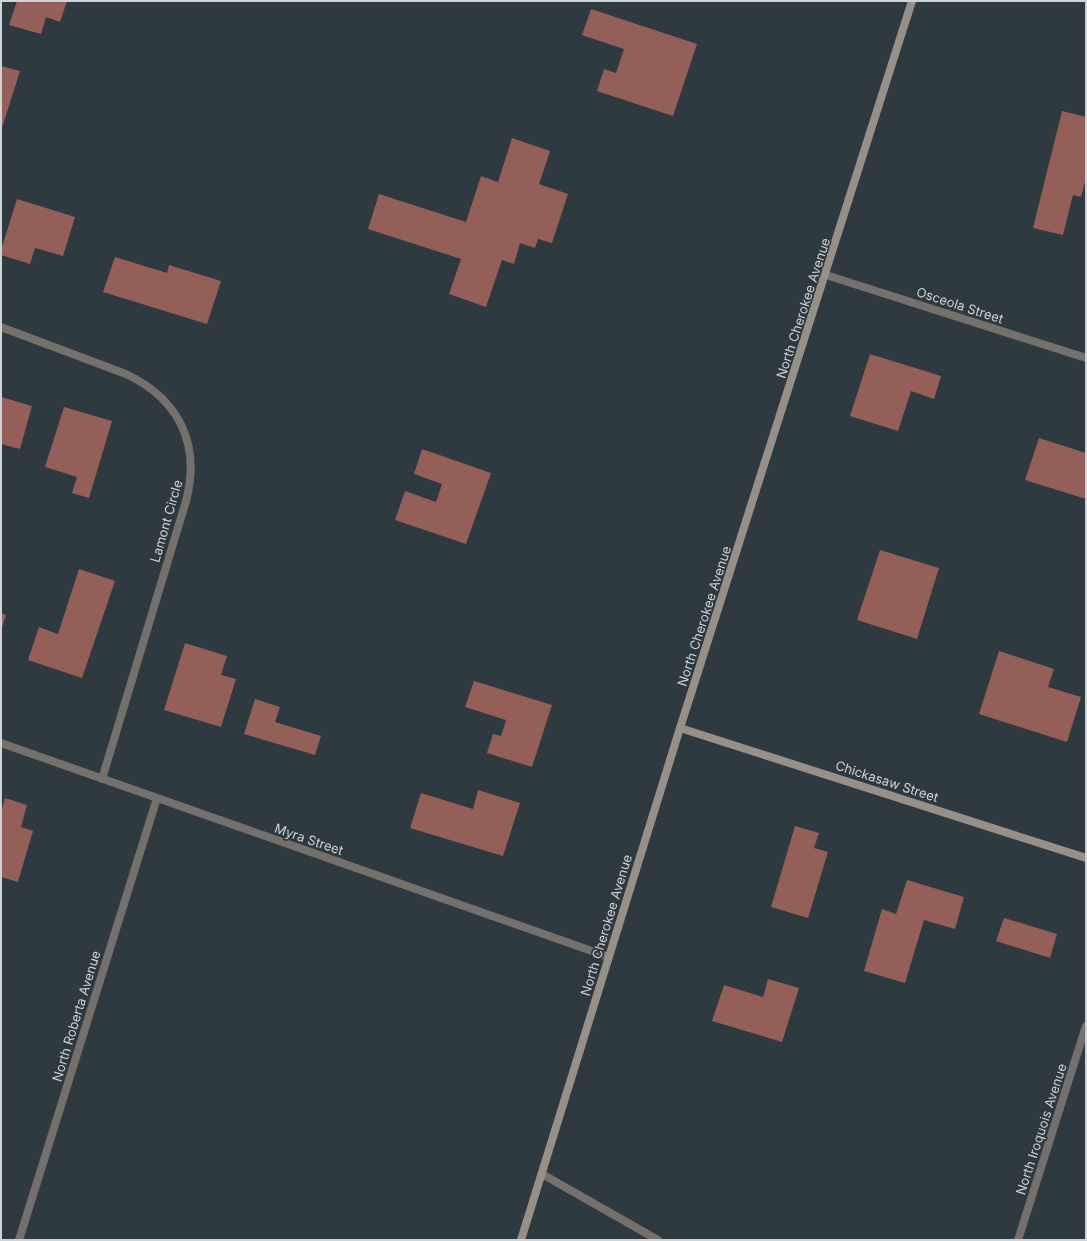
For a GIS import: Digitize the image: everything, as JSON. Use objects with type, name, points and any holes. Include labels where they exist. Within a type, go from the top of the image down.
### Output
[{"type":"street","name":"North Cherokee Avenue","points":[[521,1240],[680,728],[826,275],[912,1]]},
{"type":"street","name":"Osceola Street","points":[[826,275],[1086,358]]},
{"type":"street","name":"Lamont Circle","points":[[1,327],[126,374],[146,385],[164,399],[173,410],[185,433],[191,454],[192,470],[186,500],[102,779]]},
{"type":"street","name":"Chickasaw Street","points":[[680,728],[1086,858]]},
{"type":"street","name":"Myra Street","points":[[1,743],[609,957]]},
{"type":"street","name":"North Roberta Avenue","points":[[19,1240],[157,798]]},
{"type":"street","name":"North Iroquois Avenue","points":[[1018,1240],[1086,1026]]},
{"type":"street","points":[[542,1174],[658,1240]]},
{"type":"building","points":[[17,1],[67,1],[60,22],[46,17],[41,34],[9,25]]},
{"type":"building","points":[[591,9],[697,44],[673,116],[597,91],[604,69],[616,73],[624,49],[582,35]]},
{"type":"building","points":[[1,66],[20,71],[1,131]]},
{"type":"building","points":[[1062,111],[1086,117],[1086,178],[1081,197],[1073,195],[1063,235],[1033,228]]},
{"type":"building","points":[[512,138],[550,151],[539,184],[568,194],[552,243],[538,239],[535,248],[520,243],[514,264],[502,260],[486,307],[449,294],[461,259],[368,229],[379,194],[466,222],[481,176],[498,182]]},
{"type":"building","points":[[17,199],[75,217],[63,256],[35,248],[30,264],[1,255],[1,250]]},
{"type":"building","points":[[115,257],[167,273],[169,265],[221,281],[207,324],[103,292]]},
{"type":"building","points":[[870,354],[941,376],[934,399],[911,391],[898,431],[850,416]]},
{"type":"building","points":[[1,397],[32,406],[20,449],[1,444]]},
{"type":"building","points":[[64,407],[112,421],[89,498],[72,493],[77,477],[45,467]]},
{"type":"building","points":[[1039,438],[1086,453],[1086,499],[1025,480]]},
{"type":"building","points":[[422,449],[491,473],[466,544],[395,520],[405,491],[436,502],[442,484],[414,474]]},
{"type":"building","points":[[880,550],[939,568],[917,639],[857,620]]},
{"type":"building","points":[[79,569],[115,581],[82,678],[28,660],[39,627],[58,634]]},
{"type":"building","points":[[1,613],[6,615],[1,631]]},
{"type":"building","points":[[185,643],[227,656],[221,675],[236,679],[221,727],[164,710]]},
{"type":"building","points":[[999,651],[1054,669],[1048,687],[1081,697],[1067,742],[979,714]]},
{"type":"building","points":[[474,681],[552,705],[532,767],[487,753],[493,734],[501,736],[506,720],[465,707]]},
{"type":"building","points":[[255,699],[280,707],[275,722],[321,736],[315,755],[244,734]]},
{"type":"building","points":[[478,790],[520,803],[503,856],[410,828],[421,793],[473,809]]},
{"type":"building","points":[[5,798],[27,805],[21,827],[33,831],[18,882],[1,877],[1,812]]},
{"type":"building","points":[[795,826],[819,833],[814,848],[828,852],[808,918],[771,907]]},
{"type":"building","points":[[907,880],[964,897],[955,929],[924,920],[905,983],[864,971],[882,909],[896,914]]},
{"type":"building","points":[[1004,918],[1057,934],[1050,958],[996,941]]},
{"type":"building","points":[[768,979],[799,988],[782,1042],[712,1021],[724,985],[763,997]]}]
